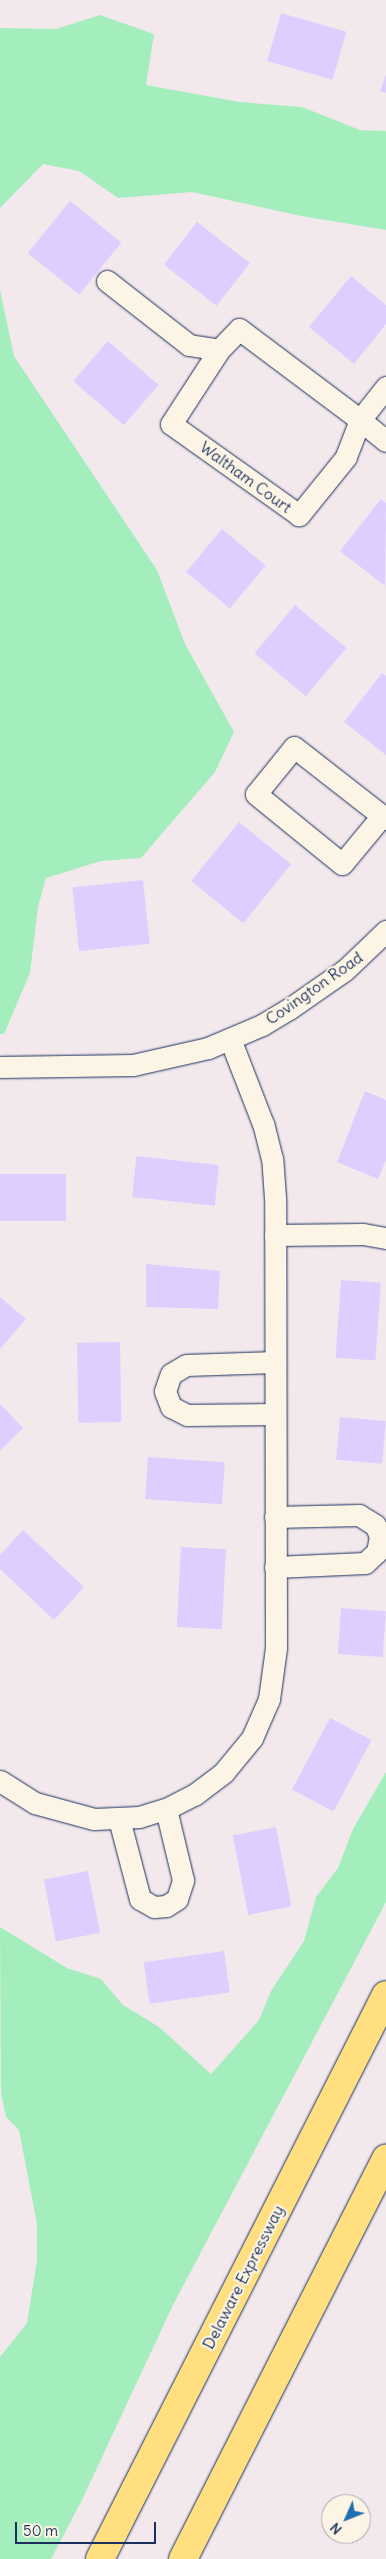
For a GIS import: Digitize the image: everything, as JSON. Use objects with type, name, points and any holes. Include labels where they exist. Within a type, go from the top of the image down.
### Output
[{"type":"highway","name":"Delaware Expressway","points":[[100,2559],[386,1995]]},
{"type":"highway","points":[[182,2559],[386,2158]]},
{"type":"street","points":[[107,282],[189,344],[218,350]]},
{"type":"street","name":"Waltham Court","points":[[386,387],[360,420],[346,457],[299,515],[170,424],[218,350],[239,329],[360,420],[386,441]]},
{"type":"street","points":[[294,747],[383,818],[342,864],[256,794],[294,747]]},
{"type":"street","name":"Covington Road","points":[[0,1067],[132,1065],[173,1058],[230,1040],[262,1026],[320,988],[357,959],[386,930]]},
{"type":"street","points":[[0,1781],[35,1803],[60,1812],[94,1819],[119,1819],[166,1809],[194,1795],[224,1772],[242,1753],[261,1721],[275,1666],[275,1235],[272,1159],[257,1104],[230,1040]]},
{"type":"street","points":[[275,1235],[363,1234],[386,1238]]},
{"type":"street","points":[[275,1362],[186,1365],[171,1374],[165,1390],[171,1407],[186,1415],[275,1414]]},
{"type":"street","points":[[275,1567],[365,1563],[377,1552],[380,1536],[375,1525],[358,1515],[276,1518]]},
{"type":"street","points":[[119,1819],[140,1899],[154,1907],[166,1906],[177,1899],[184,1880],[166,1809]]},
{"type":"green space","points":[[100,15],[154,34],[146,85],[240,102],[302,107],[360,130],[386,131],[386,230],[301,216],[192,192],[118,198],[79,171],[43,164],[0,208],[0,28],[56,29]]},
{"type":"green space","points":[[0,290],[14,356],[157,570],[185,644],[234,732],[215,772],[141,858],[101,861],[46,878],[38,907],[30,973],[4,1034],[0,1034]]},
{"type":"green space","points":[[386,1772],[386,1902],[173,2305],[82,2500],[51,2559],[0,2559],[0,2357],[27,2323],[37,2260],[37,2224],[19,2130],[6,2117],[1,2093],[0,1927],[67,1968],[101,1979],[123,2005],[159,2027],[211,2074],[259,2020],[271,1991],[304,1941],[316,1897],[338,1868],[353,1829]]},
{"type":"building","points":[[281,13],[346,32],[333,80],[267,61]]},
{"type":"building","points":[[386,74],[386,93],[380,91]]},
{"type":"building","points":[[70,201],[121,243],[79,295],[28,253]]},
{"type":"building","points":[[197,222],[250,263],[217,306],[164,265]]},
{"type":"building","points":[[351,276],[386,305],[386,324],[354,364],[309,327]]},
{"type":"building","points":[[108,341],[159,385],[124,425],[73,381]]},
{"type":"building","points":[[381,499],[386,503],[385,586],[340,551]]},
{"type":"building","points":[[222,529],[266,566],[230,609],[186,572]]},
{"type":"building","points":[[295,605],[346,648],[306,696],[255,653]]},
{"type":"building","points":[[382,673],[386,676],[386,755],[344,722]]},
{"type":"building","points":[[239,822],[291,864],[243,923],[191,881]]},
{"type":"building","points":[[143,880],[150,944],[79,951],[72,887]]},
{"type":"building","points":[[365,1091],[386,1100],[386,1159],[378,1179],[337,1162]]},
{"type":"building","points":[[136,1156],[219,1165],[215,1206],[132,1197]]},
{"type":"building","points":[[0,1174],[66,1174],[66,1221],[0,1221]]},
{"type":"building","points":[[146,1264],[220,1271],[218,1309],[146,1307]]},
{"type":"building","points":[[341,1280],[381,1283],[375,1361],[336,1358]]},
{"type":"building","points":[[0,1297],[26,1319],[0,1349]]},
{"type":"building","points":[[120,1342],[121,1422],[78,1423],[77,1343]]},
{"type":"building","points":[[0,1404],[23,1428],[0,1451]]},
{"type":"building","points":[[340,1417],[386,1421],[382,1464],[336,1460]]},
{"type":"building","points":[[148,1457],[225,1462],[222,1504],[145,1499]]},
{"type":"building","points":[[23,1530],[84,1587],[54,1620],[0,1569],[0,1555]]},
{"type":"building","points":[[181,1547],[226,1549],[222,1629],[177,1627]]},
{"type":"building","points":[[341,1608],[386,1611],[383,1657],[338,1654]]},
{"type":"building","points":[[330,1718],[371,1740],[333,1812],[292,1790]]},
{"type":"building","points":[[276,1827],[291,1907],[248,1915],[233,1835]]},
{"type":"building","points":[[88,1871],[100,1933],[56,1941],[44,1880]]},
{"type":"building","points":[[224,1951],[230,1993],[150,2004],[144,1962]]}]
